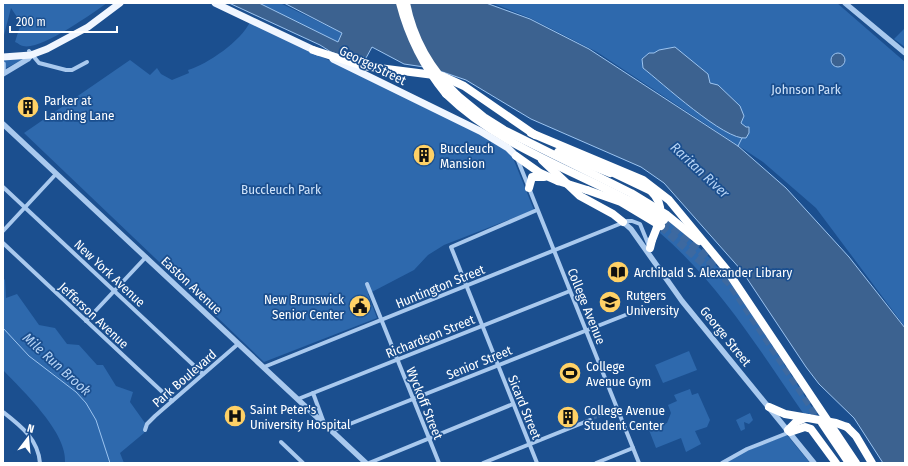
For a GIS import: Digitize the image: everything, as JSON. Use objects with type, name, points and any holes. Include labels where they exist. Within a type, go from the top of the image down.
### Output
[{"type":"highway","points":[[400,3],[404,22],[418,54],[446,94],[476,121],[526,149],[631,201],[662,223],[621,202],[548,178],[532,177],[529,188]]},
{"type":"highway","points":[[406,3],[412,28],[426,57],[446,85],[457,95],[485,118],[524,141],[631,193],[653,206],[686,230],[726,269]]},
{"type":"highway","points":[[313,50],[363,66],[426,72],[442,76],[464,86],[531,133],[651,191],[658,200],[661,211],[659,222],[650,248]]},
{"type":"highway","points":[[485,118],[526,138],[624,178]]},
{"type":"highway","points":[[531,133],[635,176],[651,185],[669,200],[726,269],[856,463]]},
{"type":"highway","points":[[526,149],[546,163],[580,196],[613,214],[623,222]]},
{"type":"highway","points":[[516,156],[548,178]]},
{"type":"highway","points":[[769,407],[797,418],[836,422],[847,427],[856,436],[872,463]]},
{"type":"highway","points":[[789,431],[797,418]]},
{"type":"highway","points":[[822,423],[849,463]]},
{"type":"highway","points":[[789,431],[805,428],[811,429],[836,463]]},
{"type":"main road","points":[[3,57],[30,53],[54,45],[88,27],[120,3]]},
{"type":"main road","name":"George Street","points":[[215,3],[480,131],[508,148],[516,156]]},
{"type":"main road","points":[[3,52],[30,53]]},
{"type":"street","points":[[844,3],[905,53]]},
{"type":"street","points":[[3,74],[28,59],[30,53],[39,63],[66,70],[72,70],[87,62]]},
{"type":"street","points":[[3,64],[3,70]]},
{"type":"street","name":"Easton Avenue","points":[[3,124],[366,463]]},
{"type":"street","name":"College Avenue","points":[[516,156],[639,463]]},
{"type":"street","points":[[3,231],[56,174]]},
{"type":"street","name":"New York Avenue","points":[[3,187],[203,374]]},
{"type":"street","name":"Sicard Street","points":[[537,210],[451,247],[537,463]]},
{"type":"street","points":[[623,222],[629,220],[640,224],[660,269]]},
{"type":"street","name":"Huntington Street","points":[[264,367],[623,222]]},
{"type":"street","name":"George Street","points":[[623,222],[631,229],[682,301],[814,463]]},
{"type":"street","name":"Jefferson Avenue","points":[[3,243],[172,401]]},
{"type":"street","points":[[86,321],[146,257]]},
{"type":"street","name":"Wyckoff Street","points":[[367,284],[439,463]]},
{"type":"street","name":"Richardson Street","points":[[298,399],[570,291]]},
{"type":"street","name":"Senior Street","points":[[332,431],[633,312]]},
{"type":"street","name":"Park Boulevard","points":[[145,430],[147,424],[238,344]]},
{"type":"street","points":[[314,393],[325,425]]},
{"type":"street","points":[[369,463],[513,404]]},
{"type":"street","points":[[606,413],[614,411]]},
{"type":"street","points":[[3,412],[28,434],[37,451],[40,463]]},
{"type":"street","points":[[483,463],[592,419]]},
{"type":"street","points":[[722,463],[747,448],[789,431]]},
{"type":"street","points":[[281,442],[303,463]]},
{"type":"street","points":[[596,463],[633,448]]},
{"type":"green space","points":[[3,3],[107,3],[66,30],[41,43],[31,46],[21,46],[15,42],[21,23],[11,8],[3,39]]},
{"type":"green space","points":[[259,3],[280,3],[342,33],[338,42]]},
{"type":"green space","name":"Johnson Park","points":[[492,3],[837,3],[905,62],[905,327],[816,208],[763,162],[597,52],[530,18]]},
{"type":"green space","name":"Buccleuch Park","points":[[250,22],[481,134],[508,152],[513,158],[534,210],[444,245],[428,255],[414,270],[368,294],[377,318],[264,362],[24,133],[130,60],[150,75],[157,68],[161,74],[172,80],[189,73],[188,70],[205,63],[232,44],[246,29]]},
{"type":"green space","points":[[905,28],[905,47],[894,39]]},
{"type":"green space","points":[[26,58],[6,68],[5,68],[4,60]]},
{"type":"green space","points":[[667,218],[709,257],[733,285],[817,415],[803,413],[754,341],[720,296],[682,253],[660,233]]},
{"type":"green space","points":[[3,278],[5,280],[6,298],[17,294],[39,325],[55,328],[67,344],[79,345],[97,365],[103,365],[116,386],[133,392],[130,402],[145,423],[144,433],[120,453],[124,463],[65,463],[64,451],[52,426],[43,413],[3,370]]},
{"type":"green space","points":[[689,351],[697,370],[663,383],[655,365]]},
{"type":"green space","points":[[690,389],[692,395],[698,393],[710,420],[707,427],[695,431],[701,444],[686,452],[681,438],[656,448],[649,430],[667,423],[671,413],[668,405],[677,401],[674,395]]},
{"type":"green space","points":[[750,413],[753,420],[749,424],[744,422],[745,429],[741,431],[736,420]]},
{"type":"green space","points":[[787,435],[810,463],[725,463],[744,452]]},
{"type":"water","name":"Raritan River","points":[[229,3],[259,3],[338,42],[342,33],[284,3],[486,3],[530,19],[589,49],[738,146],[786,188],[849,257],[905,328],[905,463],[883,463],[854,418],[819,384],[806,367],[742,271],[664,183],[641,167],[531,119],[466,80],[431,68],[404,64],[372,47],[366,58],[363,57],[359,62],[331,52],[320,45]]},
{"type":"water","points":[[675,47],[708,74],[710,83],[718,85],[740,106],[744,116],[741,123],[746,127],[749,127],[749,133],[746,138],[736,136],[709,121],[643,68],[642,59],[649,53]]},
{"type":"water","points":[[838,53],[843,55],[845,60],[843,65],[838,67],[833,65],[831,60],[833,55]]},
{"type":"waterway","points":[[738,146],[742,138]]},
{"type":"waterway","name":"Mile Run Brook","points":[[3,328],[29,356],[76,392],[86,403],[96,420],[110,463]]},
{"type":"tunnel","points":[[664,220],[702,253],[731,285],[822,423]]},
{"type":"tunnel","points":[[661,226],[713,272]]},
{"type":"tunnel","points":[[594,418],[606,413]]},
{"type":"place","name":"Parker at Landing Lane","points":[[28,107]]},
{"type":"place","name":"Buccleuch Mansion","points":[[424,155]]},
{"type":"place","name":"Archibald S. Alexander Library","points":[[618,272]]},
{"type":"place","name":"Rutgers University","points":[[610,302]]},
{"type":"place","name":"New Brunswick Senior Center","points":[[360,306]]},
{"type":"place","name":"College Avenue Gym","points":[[570,373]]},
{"type":"place","name":"Saint Peter's University Hospital","points":[[235,416]]},
{"type":"place","name":"College Avenue Student Center","points":[[568,417]]}]
